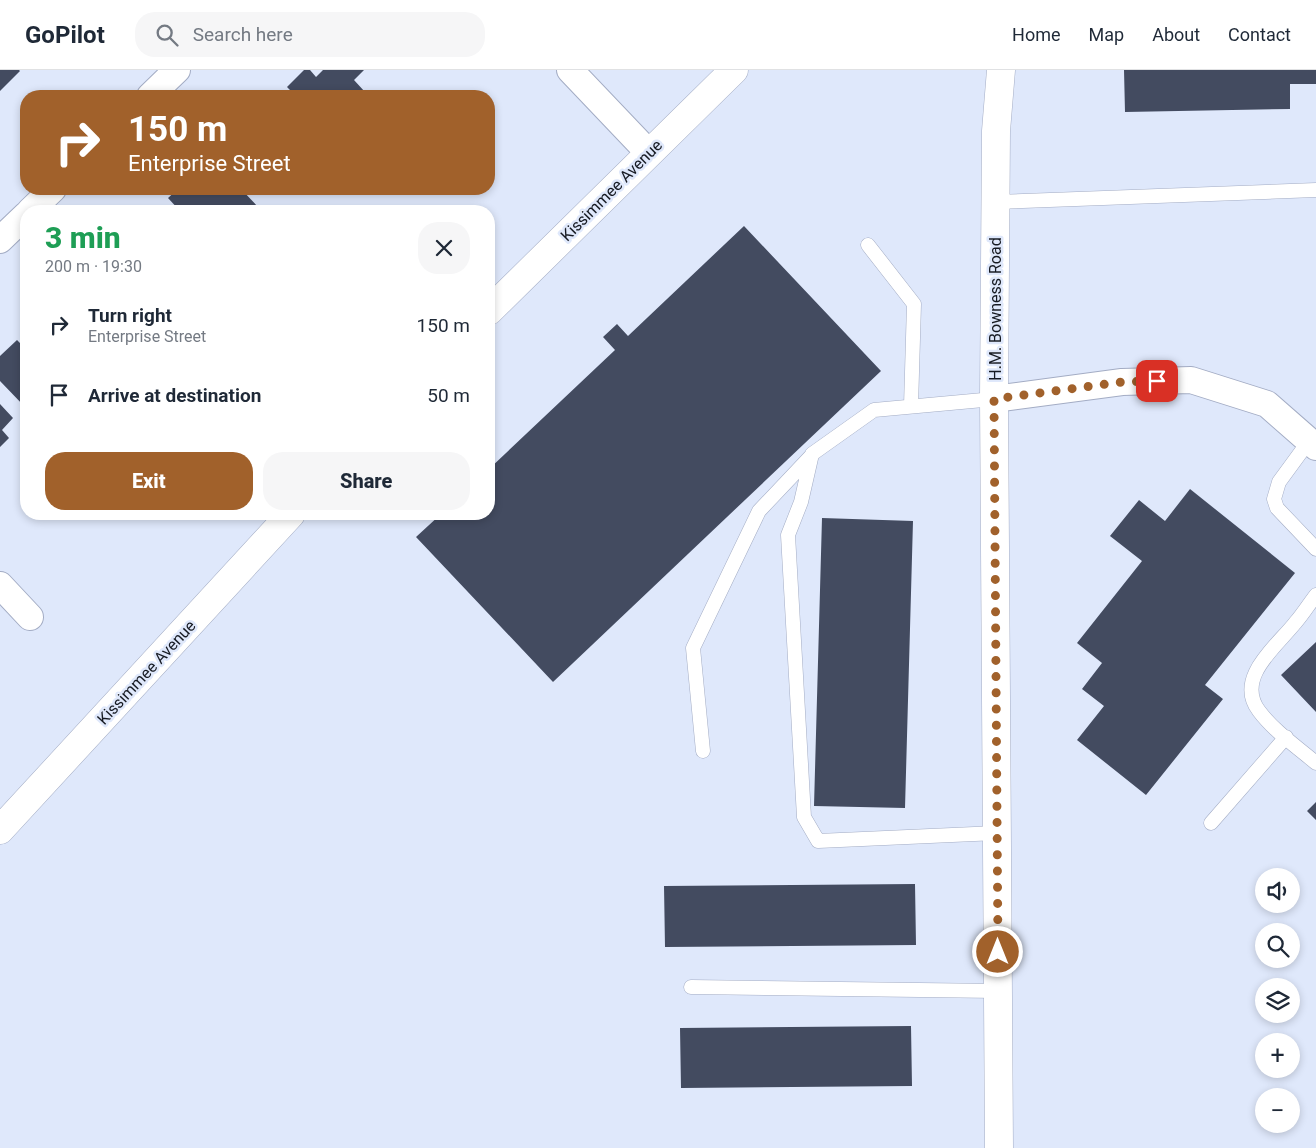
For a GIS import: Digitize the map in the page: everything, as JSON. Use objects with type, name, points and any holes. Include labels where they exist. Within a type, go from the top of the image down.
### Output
[{"type":"main road","name":"Kissimmee Avenue","points":[[495,305],[734,70]]},
{"type":"main road","name":"H.M. Bowness Road","points":[[1000,1148],[994,399],[996,131],[1001,70]]},
{"type":"main road","name":"Kissimmee Avenue","points":[[0,830],[285,520]]},
{"type":"street","points":[[156,90],[177,70]]},
{"type":"street","points":[[570,70],[649,153]]},
{"type":"street","points":[[36,205],[47,195]]},
{"type":"street","points":[[0,240],[20,220]]},
{"type":"street","points":[[994,399],[1122,382],[1191,380],[1267,404],[1312,444]]},
{"type":"street","points":[[0,585],[30,617]]},
{"type":"lane","points":[[995,202],[1316,190]]},
{"type":"lane","points":[[868,245],[914,304],[911,406]]},
{"type":"lane","points":[[703,751],[693,648],[758,510],[812,454],[874,410],[994,399]]},
{"type":"lane","points":[[1312,444],[1279,482],[1274,499],[1278,508],[1316,549]]},
{"type":"lane","points":[[812,454],[801,502],[788,535],[804,816],[818,841],[997,833]]},
{"type":"lane","points":[[1316,595],[1295,624],[1257,669],[1252,683],[1252,696],[1258,710],[1316,763]]},
{"type":"lane","points":[[1212,823],[1286,737]]},
{"type":"lane","points":[[691,987],[998,991]]},
{"type":"building","points":[[0,70],[20,71],[0,91]]},
{"type":"building","points":[[304,70],[310,70],[316,77],[323,70],[364,70],[354,80],[363,90],[290,90],[287,87]]},
{"type":"building","points":[[1124,70],[1316,70],[1316,84],[1290,84],[1290,109],[1125,112]]},
{"type":"building","points":[[171,195],[247,195],[256,205],[174,205],[168,198]]},
{"type":"building","points":[[744,226],[881,371],[553,682],[416,537],[434,520],[495,520],[495,463],[615,350],[603,337],[617,324],[628,336]]},
{"type":"building","points":[[17,340],[20,343],[20,402],[0,381],[0,356]]},
{"type":"building","points":[[0,404],[13,418],[2,430],[9,438],[0,447]]},
{"type":"building","points":[[1190,489],[1295,573],[1205,685],[1223,699],[1146,795],[1077,740],[1104,706],[1082,689],[1102,663],[1077,643],[1142,561],[1110,536],[1139,500],[1165,521]]},
{"type":"building","points":[[822,518],[913,521],[905,808],[814,806]]},
{"type":"building","points":[[1316,642],[1316,712],[1281,675]]},
{"type":"building","points":[[1316,802],[1316,820],[1307,811]]},
{"type":"building","points":[[915,884],[916,945],[665,947],[664,886]]},
{"type":"building","points":[[911,1026],[912,1086],[681,1088],[680,1028]]},
{"type":"route","points":[[998,952],[994,399],[1122,382],[1157,381]]}]
